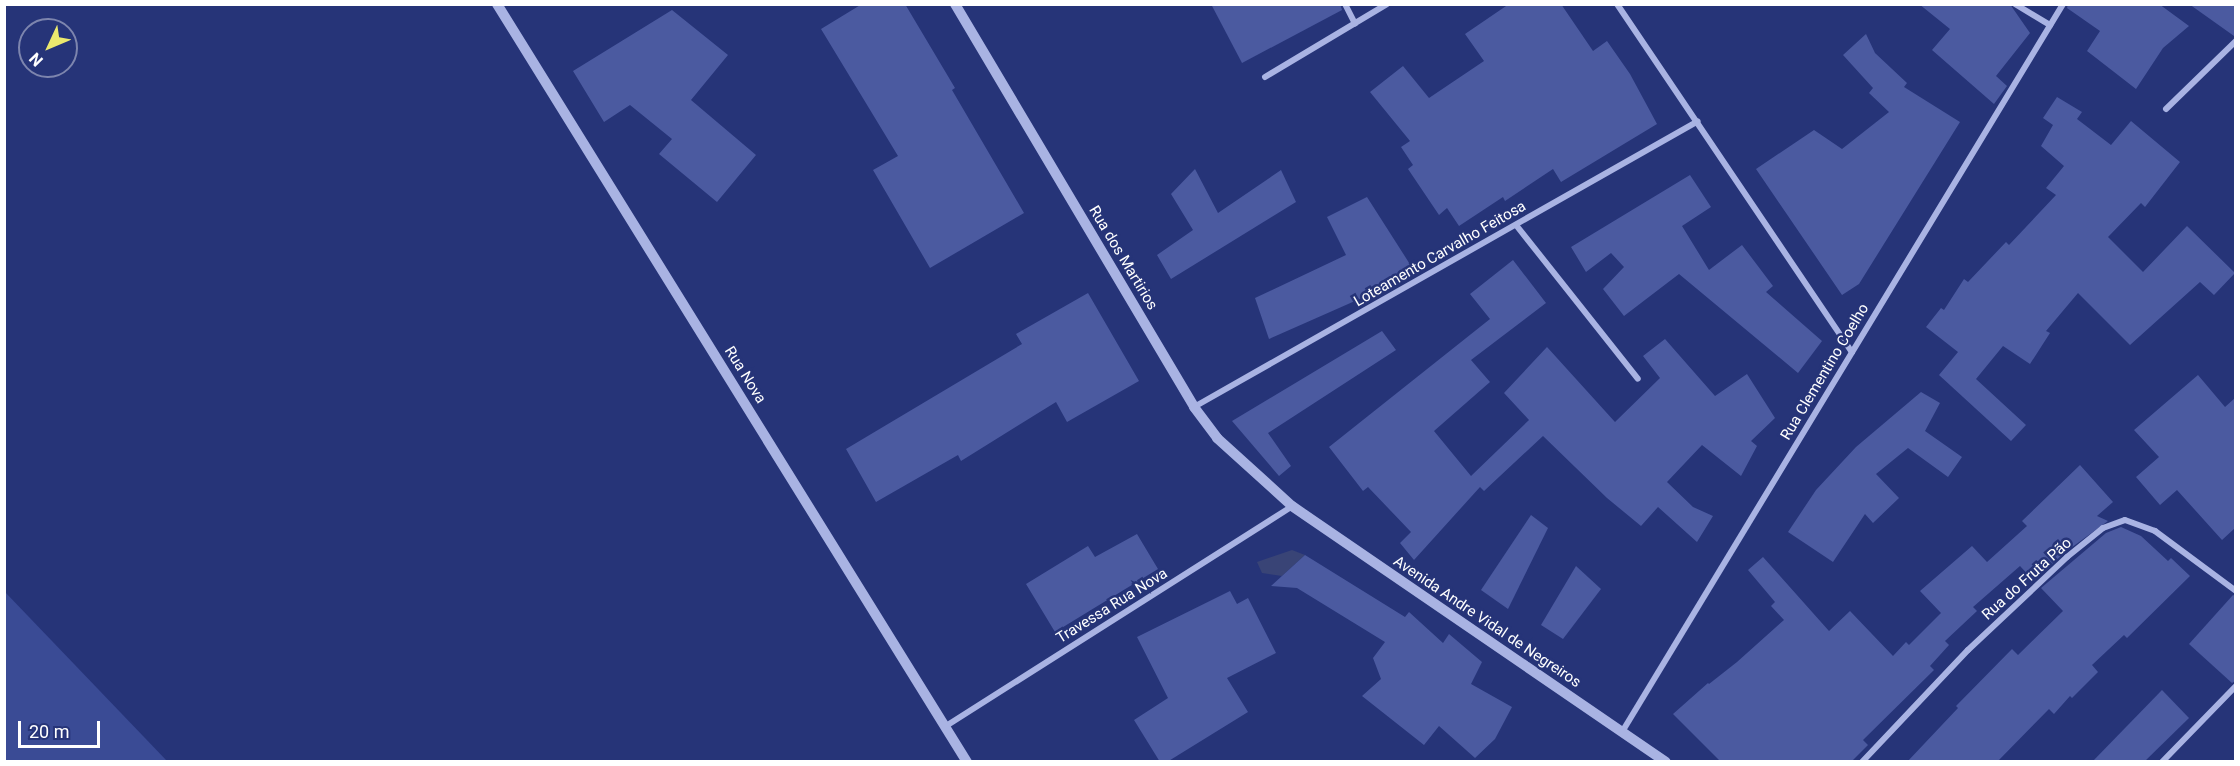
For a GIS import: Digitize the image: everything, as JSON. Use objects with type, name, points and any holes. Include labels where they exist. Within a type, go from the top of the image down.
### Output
[{"type":"street","name":"Rua Nova","points":[[497,4],[967,762]]},
{"type":"street","name":"Rua dos Martirios","points":[[955,4],[1194,407],[1217,438],[1292,506]]},
{"type":"street","points":[[1345,4],[1355,24]]},
{"type":"street","points":[[1265,77],[1388,4]]},
{"type":"street","points":[[1617,4],[1852,351]]},
{"type":"street","points":[[2015,4],[2050,25]]},
{"type":"street","name":"Rua Clementino Coelho","points":[[1622,732],[2063,4]]},
{"type":"street","points":[[2166,109],[2235,40]]},
{"type":"street","name":"Loteamento Carvalho Feitosa","points":[[1194,407],[1698,121]]},
{"type":"street","points":[[1516,225],[1638,379]]},
{"type":"street","name":"Travessa Rua Nova","points":[[946,726],[1292,506]]},
{"type":"street","name":"Avenida Andre Vidal de Negreiros","points":[[1292,506],[1666,762]]},
{"type":"street","name":"Rua do Fruta Pão","points":[[1862,762],[1968,650],[2067,557],[2103,528],[2125,520],[2156,531],[2235,591]]},
{"type":"street","points":[[2162,762],[2235,686]]},
{"type":"shaded area","points":[[1292,550],[1305,555],[1282,576],[1262,573],[1257,562]]},
{"type":"shaded area","points":[[5,592],[167,761],[5,761]]},
{"type":"building","points":[[862,4],[905,4],[955,88],[952,90],[1024,213],[930,268],[873,170],[898,156],[821,29]]},
{"type":"building","points":[[1211,4],[1340,4],[1342,10],[1242,63]]},
{"type":"building","points":[[1509,4],[1561,4],[1593,51],[1607,41],[1630,74],[1657,124],[1561,182],[1553,169],[1505,201],[1503,197],[1459,226],[1447,208],[1439,215],[1408,169],[1413,165],[1401,147],[1410,141],[1370,92],[1403,66],[1429,98],[1484,61],[1465,34]]},
{"type":"building","points":[[1919,4],[2010,4],[2030,33],[1996,76],[2007,86],[1994,104],[1932,50],[1950,29]]},
{"type":"building","points":[[2068,4],[2159,4],[2189,26],[2163,48],[2136,89],[2087,51],[2100,31],[2067,8]]},
{"type":"building","points":[[2189,4],[2235,4],[2235,36],[2234,36]]},
{"type":"building","points":[[672,10],[728,55],[691,100],[756,155],[717,202],[659,154],[672,139],[630,105],[604,122],[573,71]]},
{"type":"building","points":[[1866,34],[1875,53],[1907,83],[1904,87],[1960,122],[1859,284],[1842,295],[1756,169],[1814,130],[1842,149],[1889,112],[1869,93],[1873,88],[1843,55]]},
{"type":"building","points":[[2057,97],[2082,112],[2077,119],[2111,145],[2131,121],[2180,162],[2145,207],[2141,203],[2108,237],[2143,272],[2187,226],[2235,273],[2214,295],[2200,282],[2130,345],[2078,293],[2046,331],[2050,333],[2030,364],[2003,346],[1976,379],[2026,425],[2011,441],[1939,375],[1958,352],[1926,327],[1941,308],[1944,310],[1964,279],[1968,282],[2006,242],[2009,245],[2056,195],[2046,188],[2064,166],[2041,146],[2053,125],[2043,118]]},
{"type":"building","points":[[1195,169],[1218,213],[1281,170],[1296,202],[1171,279],[1157,255],[1193,230],[1171,194]]},
{"type":"building","points":[[1690,175],[1711,207],[1682,226],[1709,270],[1742,245],[1773,286],[1766,292],[1822,341],[1798,373],[1679,274],[1624,316],[1603,289],[1624,267],[1611,253],[1586,272],[1571,247]]},
{"type":"building","points":[[1367,197],[1413,269],[1364,297],[1269,339],[1255,298],[1346,255],[1327,217]]},
{"type":"building","points":[[1513,260],[1546,303],[1471,360],[1490,382],[1434,431],[1471,476],[1529,420],[1504,393],[1547,347],[1615,422],[1660,378],[1643,356],[1665,339],[1715,396],[1747,374],[1775,418],[1751,441],[1757,446],[1741,476],[1702,445],[1667,482],[1693,507],[1713,516],[1697,542],[1658,507],[1641,526],[1607,498],[1543,436],[1484,491],[1480,487],[1414,560],[1400,543],[1411,532],[1368,487],[1363,491],[1329,447],[1490,319],[1470,294]]},
{"type":"building","points":[[1088,293],[1139,381],[1067,422],[1056,402],[961,461],[958,455],[876,502],[846,449],[1022,344],[1016,334]]},
{"type":"building","points":[[1382,331],[1396,350],[1268,433],[1291,466],[1279,476],[1232,421]]},
{"type":"building","points":[[2198,375],[2225,407],[2235,398],[2235,528],[2222,540],[2177,490],[2160,505],[2136,477],[2159,457],[2134,430]]},
{"type":"building","points":[[1921,392],[1940,403],[1925,431],[1962,457],[1948,477],[1908,448],[1876,474],[1899,498],[1873,523],[1865,514],[1833,562],[1788,532],[1816,490],[1856,447]]},
{"type":"building","points":[[2080,465],[2113,502],[2097,516],[2108,521],[2064,553],[2034,581],[2020,566],[1973,607],[1977,611],[1945,641],[1949,645],[1930,666],[1934,670],[1863,740],[1868,745],[1851,762],[1721,762],[1673,714],[1784,620],[1771,606],[1775,602],[1748,570],[1763,557],[1829,631],[1850,611],[1893,656],[1906,642],[1909,645],[1941,613],[1920,591],[1972,546],[1987,562],[2027,526],[2022,521]]},
{"type":"building","points":[[1531,515],[1548,528],[1508,609],[1481,590]]},
{"type":"building","points":[[2121,527],[2141,536],[2168,561],[2171,558],[2190,576],[2127,638],[2124,635],[2092,665],[2098,672],[2072,698],[2070,696],[2054,714],[2049,709],[1997,762],[1907,762],[1958,708],[1956,706],[2012,649],[2018,655],[2063,611],[2041,588],[2106,533]]},
{"type":"building","points":[[1137,534],[1158,569],[1055,632],[1026,584],[1088,546],[1095,557]]},
{"type":"building","points":[[1305,555],[1405,617],[1409,612],[1443,643],[1449,634],[1482,662],[1471,684],[1512,707],[1495,739],[1475,758],[1439,726],[1424,745],[1362,696],[1381,679],[1373,658],[1385,642],[1297,588],[1271,586]]},
{"type":"building","points":[[1576,566],[1601,589],[1563,639],[1541,625]]},
{"type":"building","points":[[1230,591],[1237,604],[1248,598],[1276,653],[1227,678],[1248,712],[1167,762],[1160,762],[1134,720],[1168,698],[1137,637]]},
{"type":"building","points":[[2233,595],[2235,596],[2235,681],[2232,683],[2189,644]]},
{"type":"building","points":[[2162,690],[2189,718],[2144,762],[2092,762]]}]
